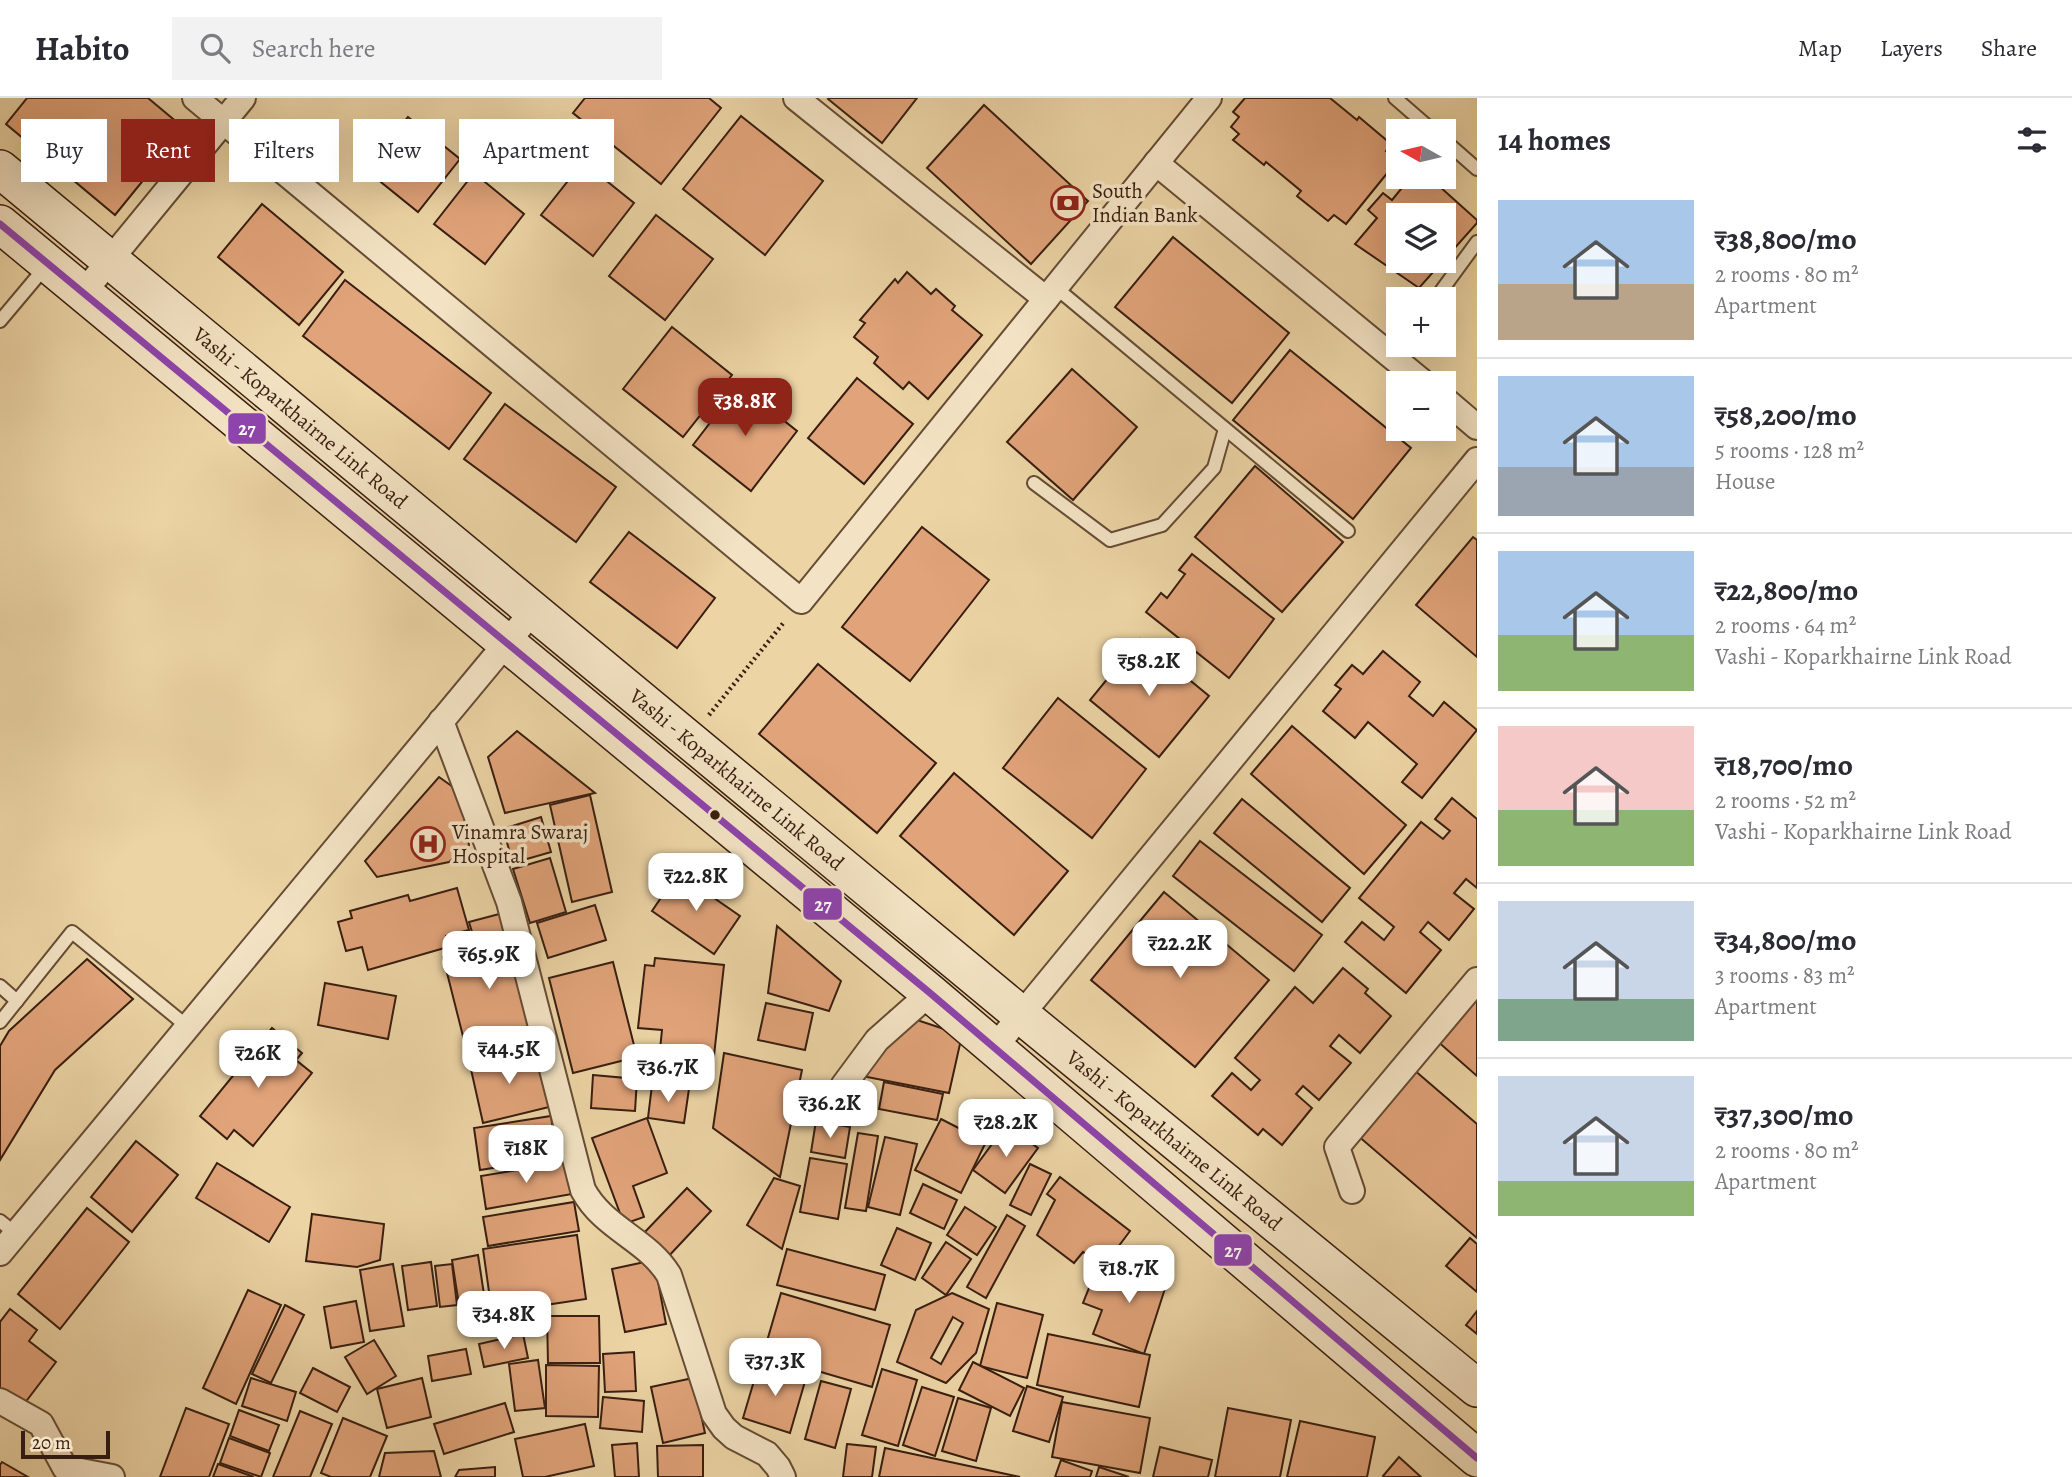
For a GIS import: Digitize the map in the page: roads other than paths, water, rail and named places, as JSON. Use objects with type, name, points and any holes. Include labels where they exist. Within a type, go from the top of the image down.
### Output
[{"type":"main road","name":"Vashi - Koparkhairne Link Road","points":[[0,169],[1021,1015],[1477,1388]]},
{"type":"main road","name":"Vashi - Koparkhairne Link Road","points":[[0,224],[930,993],[1477,1458]]},
{"type":"street","points":[[195,98],[801,601],[1209,98]]},
{"type":"street","points":[[83,293],[243,98]]},
{"type":"street","points":[[796,98],[1051,293]]},
{"type":"street","points":[[1157,163],[1409,371]]},
{"type":"street","points":[[1456,409],[1477,427]]},
{"type":"street","points":[[994,1048],[1477,460]]},
{"type":"street","points":[[5,1236],[188,1027],[533,611]]},
{"type":"street","points":[[441,721],[509,902],[583,1190],[590,1204],[606,1220],[662,1263],[669,1275],[714,1414],[734,1437],[767,1454],[783,1477]]},
{"type":"street","points":[[1352,1191],[1336,1147],[1477,980]]},
{"type":"street","points":[[843,1086],[877,1040],[930,993]]},
{"type":"street","points":[[0,1401],[41,1424],[65,1468],[112,1477]]},
{"type":"lane","points":[[1395,98],[1419,119]]},
{"type":"lane","points":[[1456,151],[1477,169]]},
{"type":"lane","points":[[1444,287],[1477,242]]},
{"type":"lane","points":[[0,321],[48,264]]},
{"type":"lane","points":[[1051,293],[1225,429],[1348,531]]},
{"type":"lane","points":[[1034,483],[1110,540],[1162,525],[1214,467],[1225,429]]},
{"type":"lane","points":[[0,1022],[72,932],[188,1027]]},
{"type":"lane","points":[[0,986],[17,1001]]},
{"type":"place","name":"South Indian Bank","points":[[1068,203]]},
{"type":"place","name":"Vinamra Swaraj Hospital","points":[[428,844]]}]
